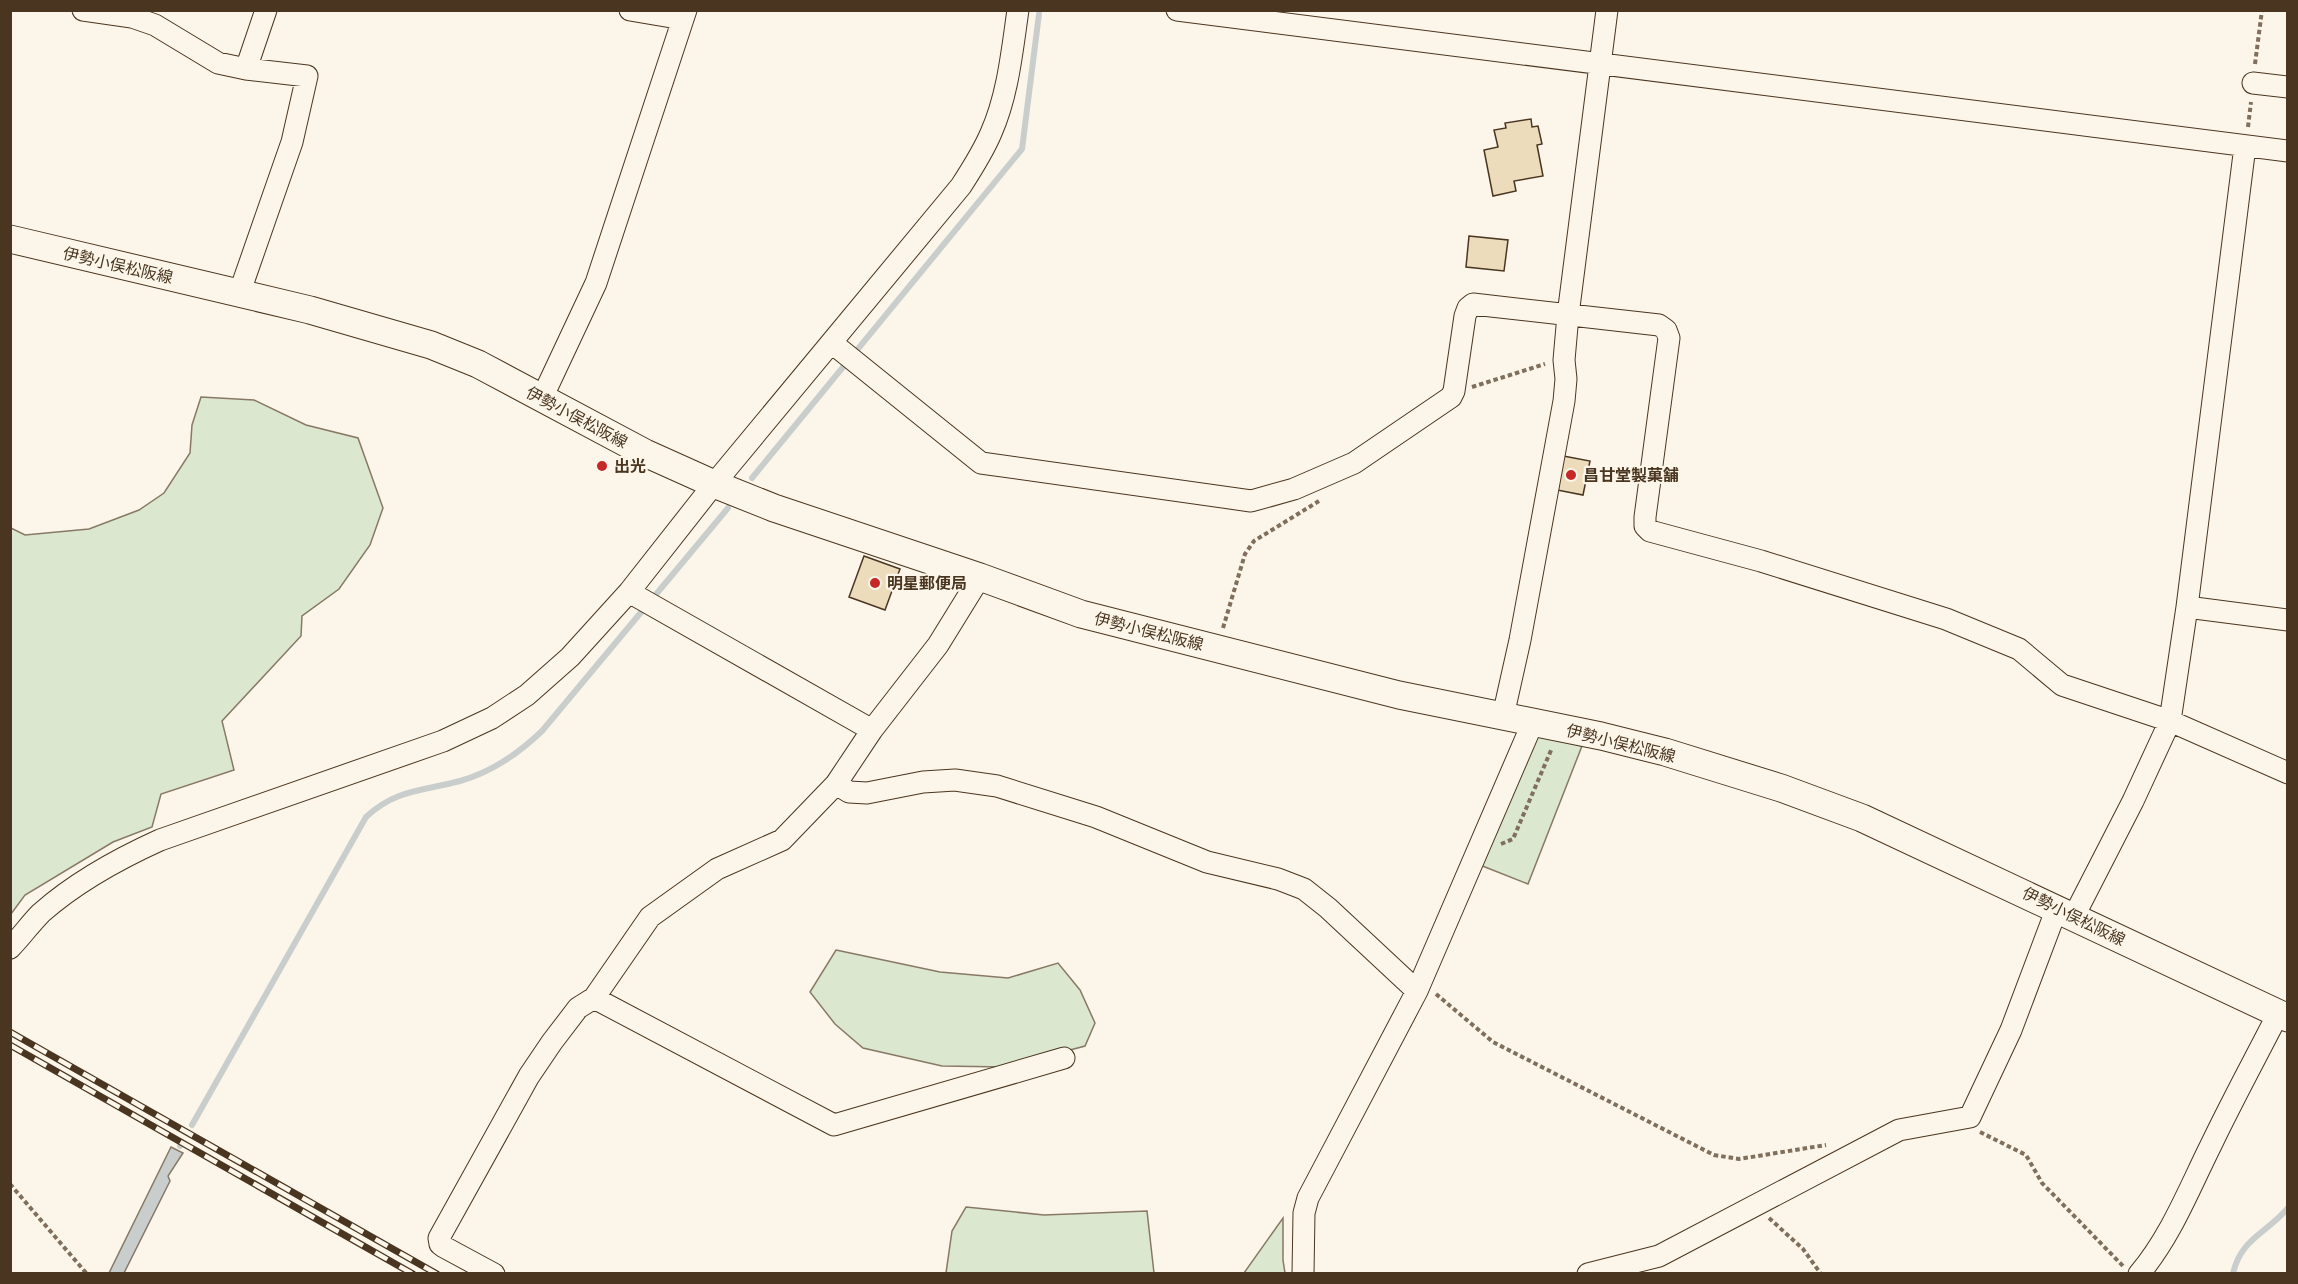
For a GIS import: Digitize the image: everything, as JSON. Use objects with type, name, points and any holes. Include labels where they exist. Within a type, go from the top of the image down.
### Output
[{"type":"main road","name":"伊勢小俣松阪線","points":[[10,238],[310,310],[431,345],[478,364],[645,453],[714,484],[774,508],[1081,614],[1399,695],[1665,752],[1781,788],[1862,818],[2283,1016]]},
{"type":"street","points":[[83,10],[132,17],[155,25],[218,63],[246,69],[308,76],[292,142],[239,294]]},
{"type":"street","points":[[246,69],[266,10]]},
{"type":"street","points":[[542,398],[596,283],[688,13],[630,10]]},
{"type":"street","points":[[10,948],[41,914],[82,882],[128,854],[160,840],[442,741],[492,718],[527,695],[642,599],[714,484],[836,346],[961,186],[978,160],[1001,108],[1018,10]]},
{"type":"street","points":[[1177,10],[2288,151]]},
{"type":"street","points":[[1503,716],[1520,640],[1560,426],[1566,379],[1564,360],[1568,315],[1607,10]]},
{"type":"street","points":[[2253,83],[2288,87]]},
{"type":"street","points":[[1588,1274],[1653,1265],[1755,1205],[1899,1130],[1970,1117],[2066,912],[2133,801],[2170,721],[2187,607],[2245,146]]},
{"type":"street","points":[[836,346],[981,463],[1251,501],[1294,489],[1354,463],[1451,397],[1454,391],[1465,316],[1468,308],[1473,304],[1659,325],[1666,330],[1669,338],[1645,517],[1645,526],[1650,531],[1761,561],[1946,619],[2019,649],[2062,685],[2170,721],[2288,772]]},
{"type":"street","points":[[494,1274],[444,1247],[440,1244],[439,1238],[529,1076],[552,1042],[578,1008],[594,999],[650,917],[717,869],[782,840],[836,784],[872,730],[938,645],[980,578]]},
{"type":"street","points":[[642,599],[872,730]]},
{"type":"street","points":[[2187,607],[2288,620]]},
{"type":"street","points":[[1303,1274],[1304,1213],[1308,1198],[1418,987],[1533,722]]},
{"type":"street","points":[[836,784],[849,792],[867,793],[944,780],[997,786],[1096,817],[1207,862],[1278,879],[1304,889],[1329,908],[1418,987]]},
{"type":"street","points":[[594,999],[834,1125],[1064,1058]]},
{"type":"street","points":[[2139,1274],[2169,1232],[2223,1119],[2283,1016]]},
{"type":"path","points":[[1451,397],[1479,384],[1525,369],[1564,360]]},
{"type":"path","points":[[1217,648],[1245,554],[1254,541],[1324,498]]},
{"type":"path","points":[[1483,840],[1501,844],[1514,839],[1560,728]]},
{"type":"path","points":[[1418,987],[1443,999],[1493,1042],[1714,1155],[1739,1159],[1836,1143],[1859,1149]]},
{"type":"path","points":[[1970,1117],[1979,1132],[2026,1155],[2042,1183],[2123,1265],[2129,1274]]},
{"type":"path","points":[[10,1185],[87,1274]]},
{"type":"path","points":[[1755,1205],[1803,1249],[1821,1274]]},
{"type":"green space","points":[[201,397],[254,400],[306,425],[358,438],[383,508],[370,545],[339,589],[302,616],[301,636],[222,721],[234,770],[161,794],[152,827],[113,842],[25,895],[11,914],[11,528],[25,535],[89,529],[139,510],[164,493],[190,453],[192,425]]},
{"type":"green space","points":[[1537,734],[1582,746],[1528,884],[1480,865]]},
{"type":"green space","points":[[836,950],[940,972],[1008,978],[1058,963],[1080,990],[1095,1023],[1085,1046],[1006,1067],[942,1066],[863,1048],[835,1024],[810,992]]},
{"type":"green space","points":[[966,1207],[1044,1215],[1147,1211],[1154,1273],[946,1273],[952,1231]]},
{"type":"green space","points":[[1283,1218],[1285,1273],[1244,1273]]},
{"type":"shaded area","points":[[171,1147],[183,1153],[168,1176],[170,1181],[124,1273],[109,1273]]},
{"type":"building","points":[[1531,119],[1532,127],[1538,126],[1542,144],[1537,145],[1543,176],[1514,181],[1516,191],[1493,196],[1484,150],[1498,147],[1494,130],[1506,128],[1505,123]]},
{"type":"building","points":[[1469,236],[1508,240],[1504,271],[1466,267]]},
{"type":"building","name":"昌甘堂製菓舗","points":[[1558,455],[1590,461],[1583,495],[1552,489]]},
{"type":"building","name":"明星郵便局","points":[[864,556],[900,569],[885,610],[849,597]]},
{"type":"waterway","points":[[752,478],[1022,149],[1039,14]]},
{"type":"waterway","points":[[192,1125],[366,817],[399,796],[483,773],[514,755],[533,739],[728,508]]},
{"type":"waterway","points":[[2233,1274],[2248,1244],[2288,1208]]},
{"type":"railway","points":[[10,1032],[437,1274]]},
{"type":"railway","points":[[10,1045],[413,1274]]},
{"type":"place","name":"出光","points":[[602,466]]},
{"type":"place","name":"昌甘堂製菓舗","points":[[1571,475]]},
{"type":"place","name":"明星郵便局","points":[[875,583]]}]
